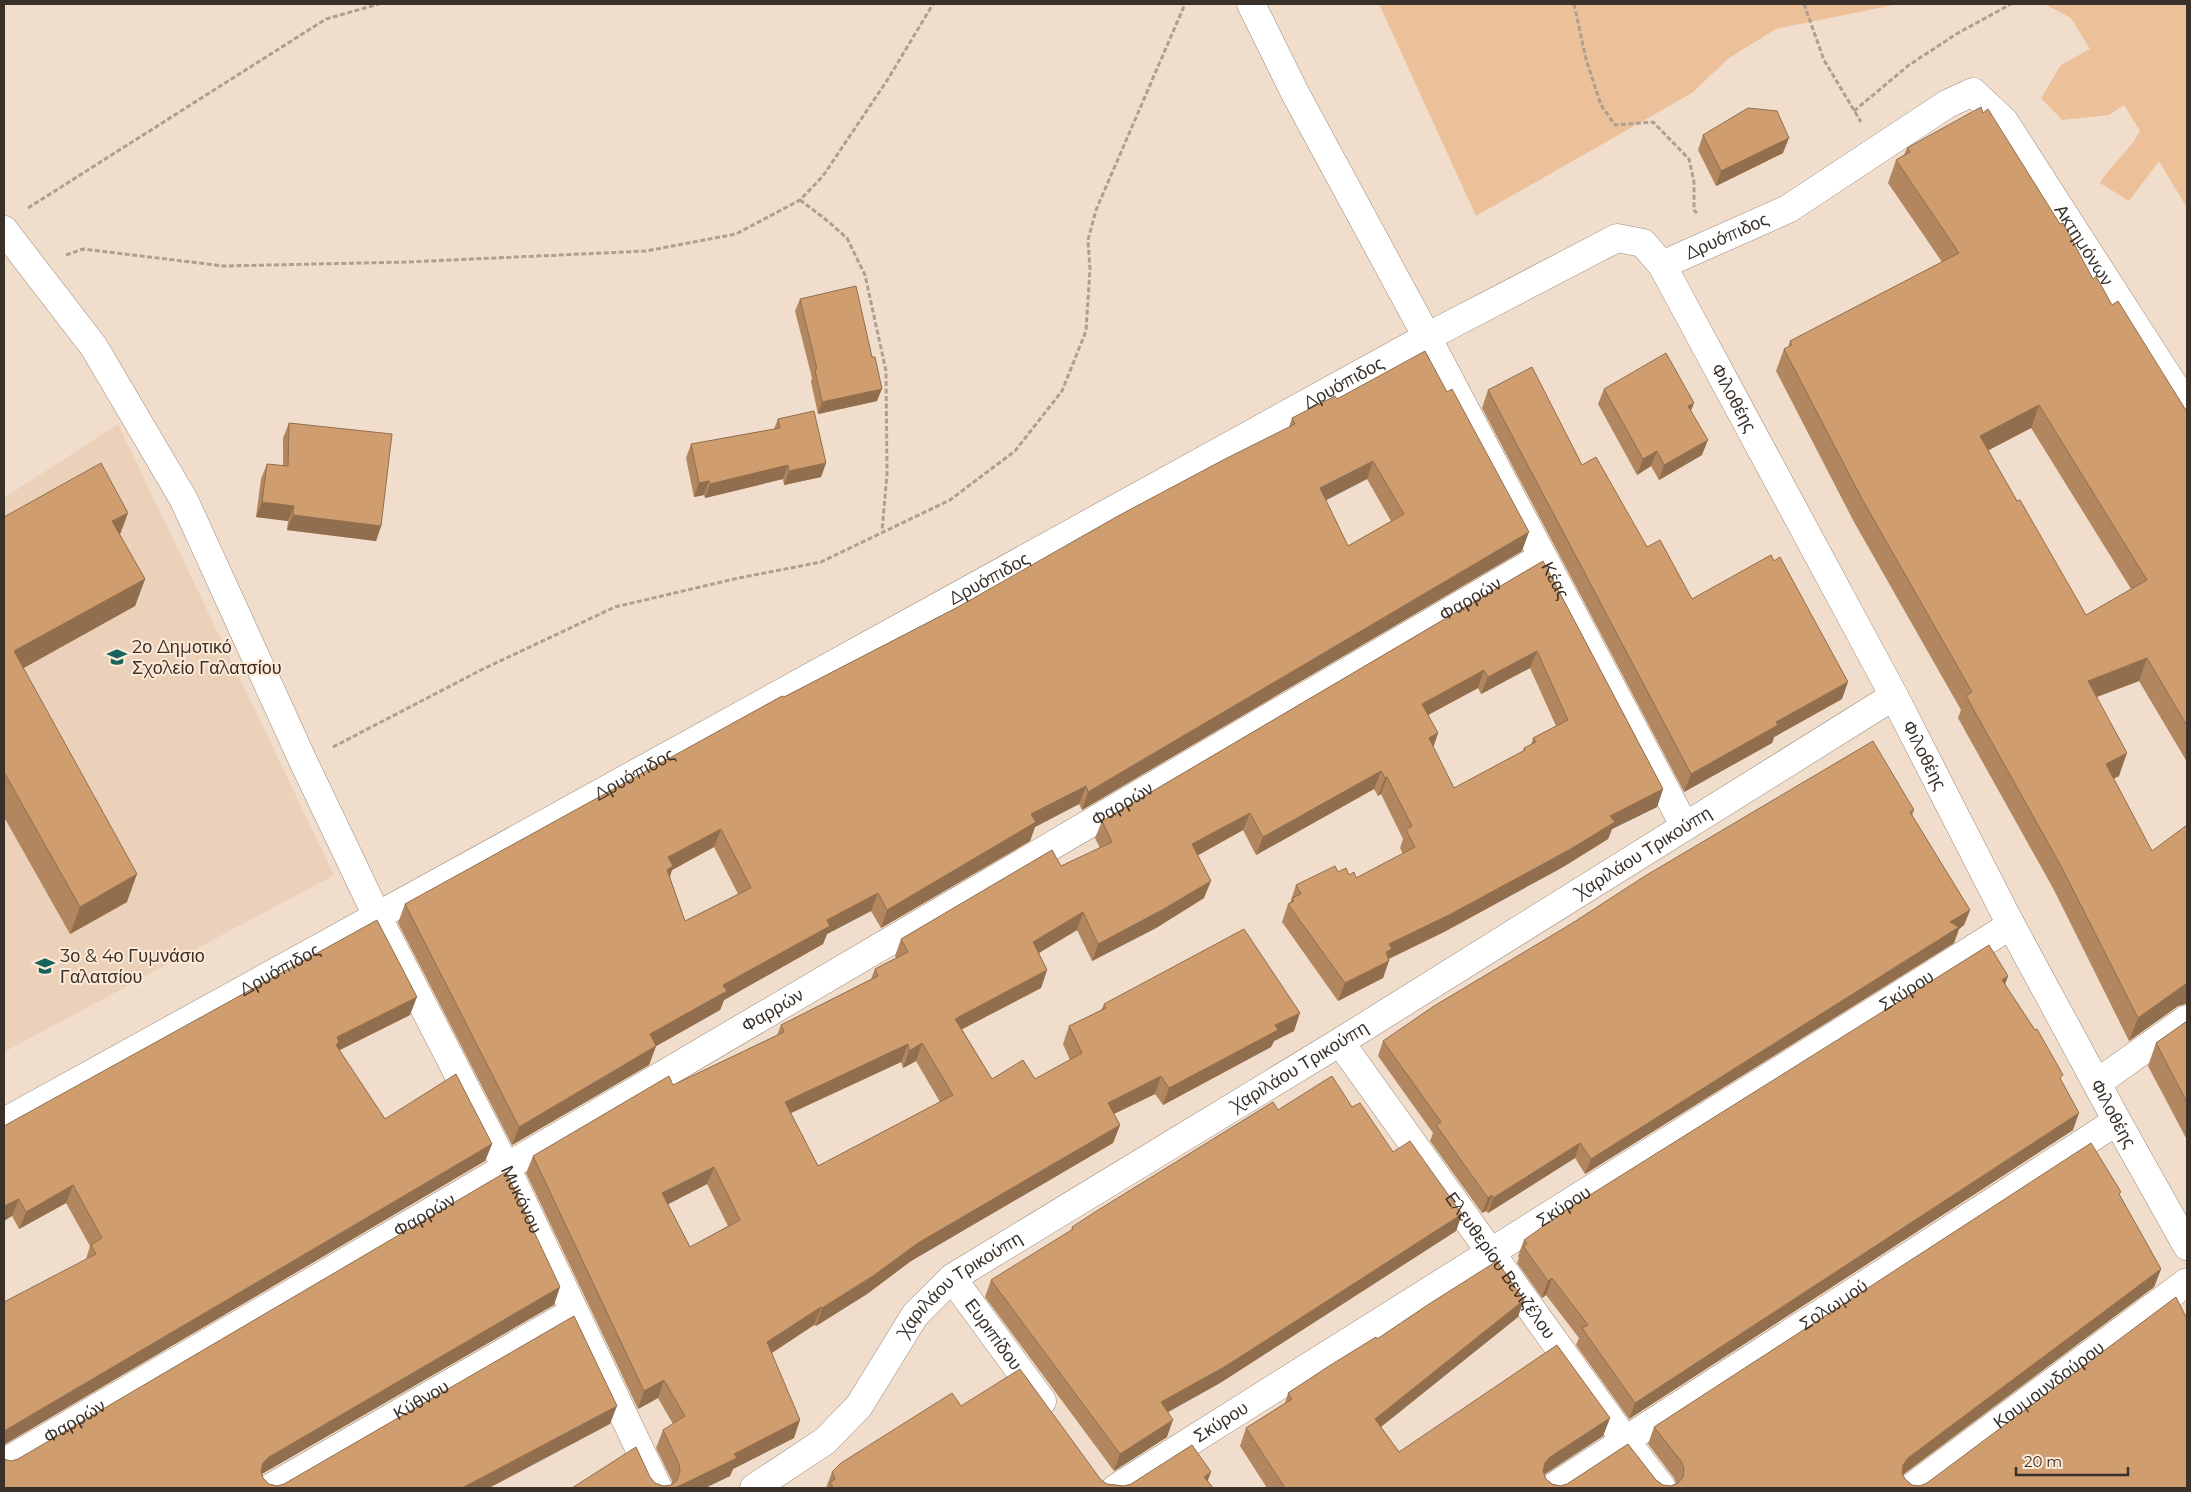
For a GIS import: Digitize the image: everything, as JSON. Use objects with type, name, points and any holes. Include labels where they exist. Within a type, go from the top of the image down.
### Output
[{"type":"street","name":"Κέας","points":[[1251,4],[1295,93],[1427,336],[1684,826]]},
{"type":"street","name":"Δρυόπιδος","points":[[4,1122],[1427,336],[1617,238],[1643,243],[1662,265],[1714,243],[1788,209],[1947,104],[1973,92]]},
{"type":"street","name":"Ακτημόνων","points":[[1973,92],[2004,121],[2187,406]]},
{"type":"street","name":"Μυκόνου","points":[[12,221],[33,266],[94,347],[184,500],[304,763],[377,916],[506,1167],[658,1488]]},
{"type":"street","name":"Φιλοθέης","points":[[1662,265],[1894,696],[2011,925],[2116,1121],[2187,1246]]},
{"type":"street","name":"Φαρρών","points":[[4,1463],[1542,557]]},
{"type":"street","name":"Χαριλάου Τρικούπη","points":[[754,1488],[825,1441],[859,1406],[915,1315],[952,1278],[1340,1042],[1894,696]]},
{"type":"street","name":"Σκύρου","points":[[1106,1483],[1491,1252],[2011,925]]},
{"type":"street","points":[[2097,1083],[2187,1020]]},
{"type":"street","name":"Ελευθερίου Βενιζέλου","points":[[1340,1042],[1625,1440],[1662,1488]]},
{"type":"street","name":"Σολωμού","points":[[1552,1488],[2116,1121]]},
{"type":"street","name":"Ευριπίδου","points":[[952,1278],[1055,1418]]},
{"type":"street","name":"Κουμουνδούρου","points":[[1911,1488],[2187,1282]]},
{"type":"street","name":"Κύθνου","points":[[270,1488],[574,1312]]},
{"type":"path","points":[[12,221],[326,19],[379,4]]},
{"type":"path","points":[[33,266],[83,249],[224,266],[408,262],[646,251],[736,234],[800,200],[823,176],[888,79],[933,4]]},
{"type":"path","points":[[304,763],[483,669],[615,608],[734,579],[821,562],[950,500],[1015,451],[1062,391],[1086,331],[1090,269],[1088,240],[1096,210],[1185,4]]},
{"type":"path","points":[[1574,4],[1586,59],[1601,105],[1615,125],[1652,122],[1689,159],[1694,182],[1694,210],[1714,243]]},
{"type":"path","points":[[1804,4],[1824,60],[1854,111],[1863,124],[1886,143]]},
{"type":"path","points":[[1854,111],[1909,65],[1958,33],[2011,4]]},
{"type":"path","points":[[800,200],[846,238],[865,275],[886,371],[886,474],[882,532]]},
{"type":"shaded area","points":[[1379,4],[1898,4],[1776,29],[1729,58],[1692,93],[1476,216]]},
{"type":"shaded area","points":[[2044,4],[2187,4],[2187,208],[2159,161],[2129,201],[2100,183],[2140,131],[2124,105],[2109,115],[2062,120],[2041,98],[2061,65],[2090,49],[2071,18]]},
{"type":"shaded area","name":"2ο Δημοτικό Σχολείο Γαλατσίου","points":[[118,424],[334,875],[4,1052],[4,498]]},
{"type":"building","points":[[1981,107],[1983,113],[1988,109],[2060,224],[2063,223],[2093,279],[2096,276],[2112,305],[2118,301],[2187,412],[2187,726],[2147,658],[2088,681],[2127,753],[2106,764],[2152,851],[2187,825],[2187,983],[2138,1018],[2062,868],[1966,696],[1972,692],[1862,499],[1784,349],[1792,345],[1790,341],[1959,253],[1896,160],[1910,152],[1907,148]],"holes":[[[2039,405],[2147,580],[2086,615],[2020,500],[2017,501],[1980,436]]]},
{"type":"building","points":[[1748,108],[1777,111],[1789,138],[1721,171],[1703,135]]},
{"type":"building","points":[[856,286],[872,357],[875,357],[882,389],[822,402],[815,370],[817,369],[800,299]]},
{"type":"building","points":[[1425,351],[1447,392],[1452,389],[1529,532],[1088,792],[1086,786],[1031,814],[1036,822],[887,910],[878,893],[827,920],[830,926],[723,985],[727,991],[650,1034],[656,1046],[519,1127],[405,904],[782,696],[784,697],[958,607],[1118,516],[1295,424],[1292,418],[1335,396],[1337,399]],"holes":[[[1373,461],[1404,514],[1348,546],[1320,488]],[[721,829],[751,888],[685,921],[667,870],[673,866],[668,857]]]},
{"type":"building","points":[[1666,353],[1694,403],[1688,406],[1708,440],[1664,465],[1657,451],[1643,459],[1604,389]]},
{"type":"building","points":[[1532,367],[1582,465],[1596,457],[1647,547],[1660,540],[1692,599],[1771,555],[1774,561],[1780,557],[1848,682],[1776,722],[1778,725],[1691,774],[1488,390]]},
{"type":"building","points":[[814,411],[826,463],[789,471],[788,465],[710,484],[709,481],[699,483],[691,444],[780,428],[778,419]]},
{"type":"building","points":[[289,423],[392,434],[381,526],[293,515],[294,506],[262,502],[267,464],[288,466]]},
{"type":"building","points":[[101,463],[128,513],[112,521],[145,579],[14,651],[137,874],[80,907],[4,772],[4,517]]},
{"type":"building","points":[[1543,561],[1663,789],[1610,816],[1615,822],[1569,850],[1451,914],[1389,944],[1392,949],[1386,952],[1389,961],[1345,983],[1288,904],[1294,901],[1292,898],[1301,894],[1296,885],[1335,866],[1338,872],[1346,868],[1349,875],[1354,872],[1356,878],[1415,847],[1406,830],[1412,826],[1387,777],[1385,778],[1381,771],[1263,837],[1250,813],[1192,844],[1211,881],[1098,944],[1083,912],[1033,942],[1047,970],[955,1019],[992,1079],[1023,1060],[1035,1079],[1082,1053],[1069,1026],[1106,1008],[1104,1004],[1244,929],[1300,1013],[1275,1025],[1278,1030],[1169,1088],[1161,1076],[1108,1103],[1120,1125],[918,1243],[873,1276],[767,1342],[800,1420],[734,1454],[737,1458],[675,1488],[572,1488],[636,1447],[650,1477],[655,1483],[663,1486],[671,1485],[677,1480],[680,1471],[679,1464],[663,1430],[685,1416],[664,1380],[644,1391],[533,1156],[669,1076],[673,1085],[784,1032],[781,1025],[878,976],[875,969],[908,952],[901,939],[1052,850],[1061,866],[1112,842],[1102,821]],"holes":[[[1537,651],[1568,720],[1533,738],[1536,742],[1524,748],[1525,750],[1454,788],[1429,738],[1438,733],[1422,704],[1484,670],[1488,677]],[[922,1043],[953,1095],[818,1166],[785,1102],[908,1044],[909,1051]],[[714,1167],[740,1220],[690,1247],[662,1193]]]},
{"type":"building","points":[[1873,741],[1914,810],[1910,812],[1970,910],[1950,922],[1959,927],[1591,1159],[1580,1143],[1493,1198],[1492,1195],[1488,1198],[1436,1125],[1441,1122],[1383,1041],[1434,1006],[1571,924],[1645,876]]},
{"type":"building","points":[[377,920],[417,997],[337,1037],[339,1042],[336,1045],[385,1119],[456,1074],[492,1144],[4,1431],[4,1302],[96,1254],[91,1245],[102,1238],[73,1185],[26,1212],[19,1199],[4,1206],[4,1126]]},
{"type":"building","points":[[1989,945],[2008,976],[2002,980],[2035,1030],[2037,1029],[2063,1075],[2060,1078],[2079,1113],[1635,1403],[1582,1328],[1588,1325],[1552,1278],[1548,1281],[1523,1246],[1527,1244],[1524,1240],[1566,1210]]},
{"type":"building","points":[[2187,1021],[2187,1102],[2156,1043]]},
{"type":"building","points":[[1332,1076],[1352,1107],[1360,1103],[1393,1152],[1410,1141],[1462,1214],[1226,1366],[1161,1402],[1173,1420],[1120,1454],[991,1280],[1073,1229],[1072,1227],[1095,1212],[1273,1102],[1278,1110]]},
{"type":"building","points":[[2091,1143],[2121,1192],[2119,1194],[2161,1269],[1908,1458],[1903,1465],[1902,1473],[1905,1479],[1912,1485],[1920,1486],[1927,1483],[2176,1297],[2187,1319],[2187,1488],[1285,1488],[1246,1428],[1292,1399],[1288,1393],[1376,1337],[1377,1339],[1497,1261],[1524,1300],[1375,1419],[1399,1452],[1557,1345],[1610,1418],[1550,1457],[1545,1463],[1543,1471],[1546,1479],[1552,1484],[1560,1486],[1567,1484],[1628,1444],[1656,1480],[1663,1485],[1671,1486],[1678,1483],[1683,1477],[1684,1468],[1681,1461],[1654,1427]]},
{"type":"building","points":[[506,1172],[560,1287],[269,1457],[263,1463],[261,1471],[263,1478],[269,1484],[277,1486],[284,1484],[574,1316],[617,1406],[462,1488],[4,1488],[4,1459],[11,1461],[18,1459]]},
{"type":"building","points":[[1020,1369],[1101,1480],[1107,1484],[1124,1486],[1131,1484],[1192,1445],[1211,1472],[1204,1477],[1213,1488],[829,1488],[833,1486],[830,1483],[835,1479],[832,1472],[841,1463],[952,1393],[961,1406]]},
{"type":"place","name":"2ο Δημοτικό Σχολείο Γαλατσίου","points":[[117,657]]},
{"type":"place","name":"3ο & 4ο Γυμνάσιο Γαλατσίου","points":[[45,966]]}]
